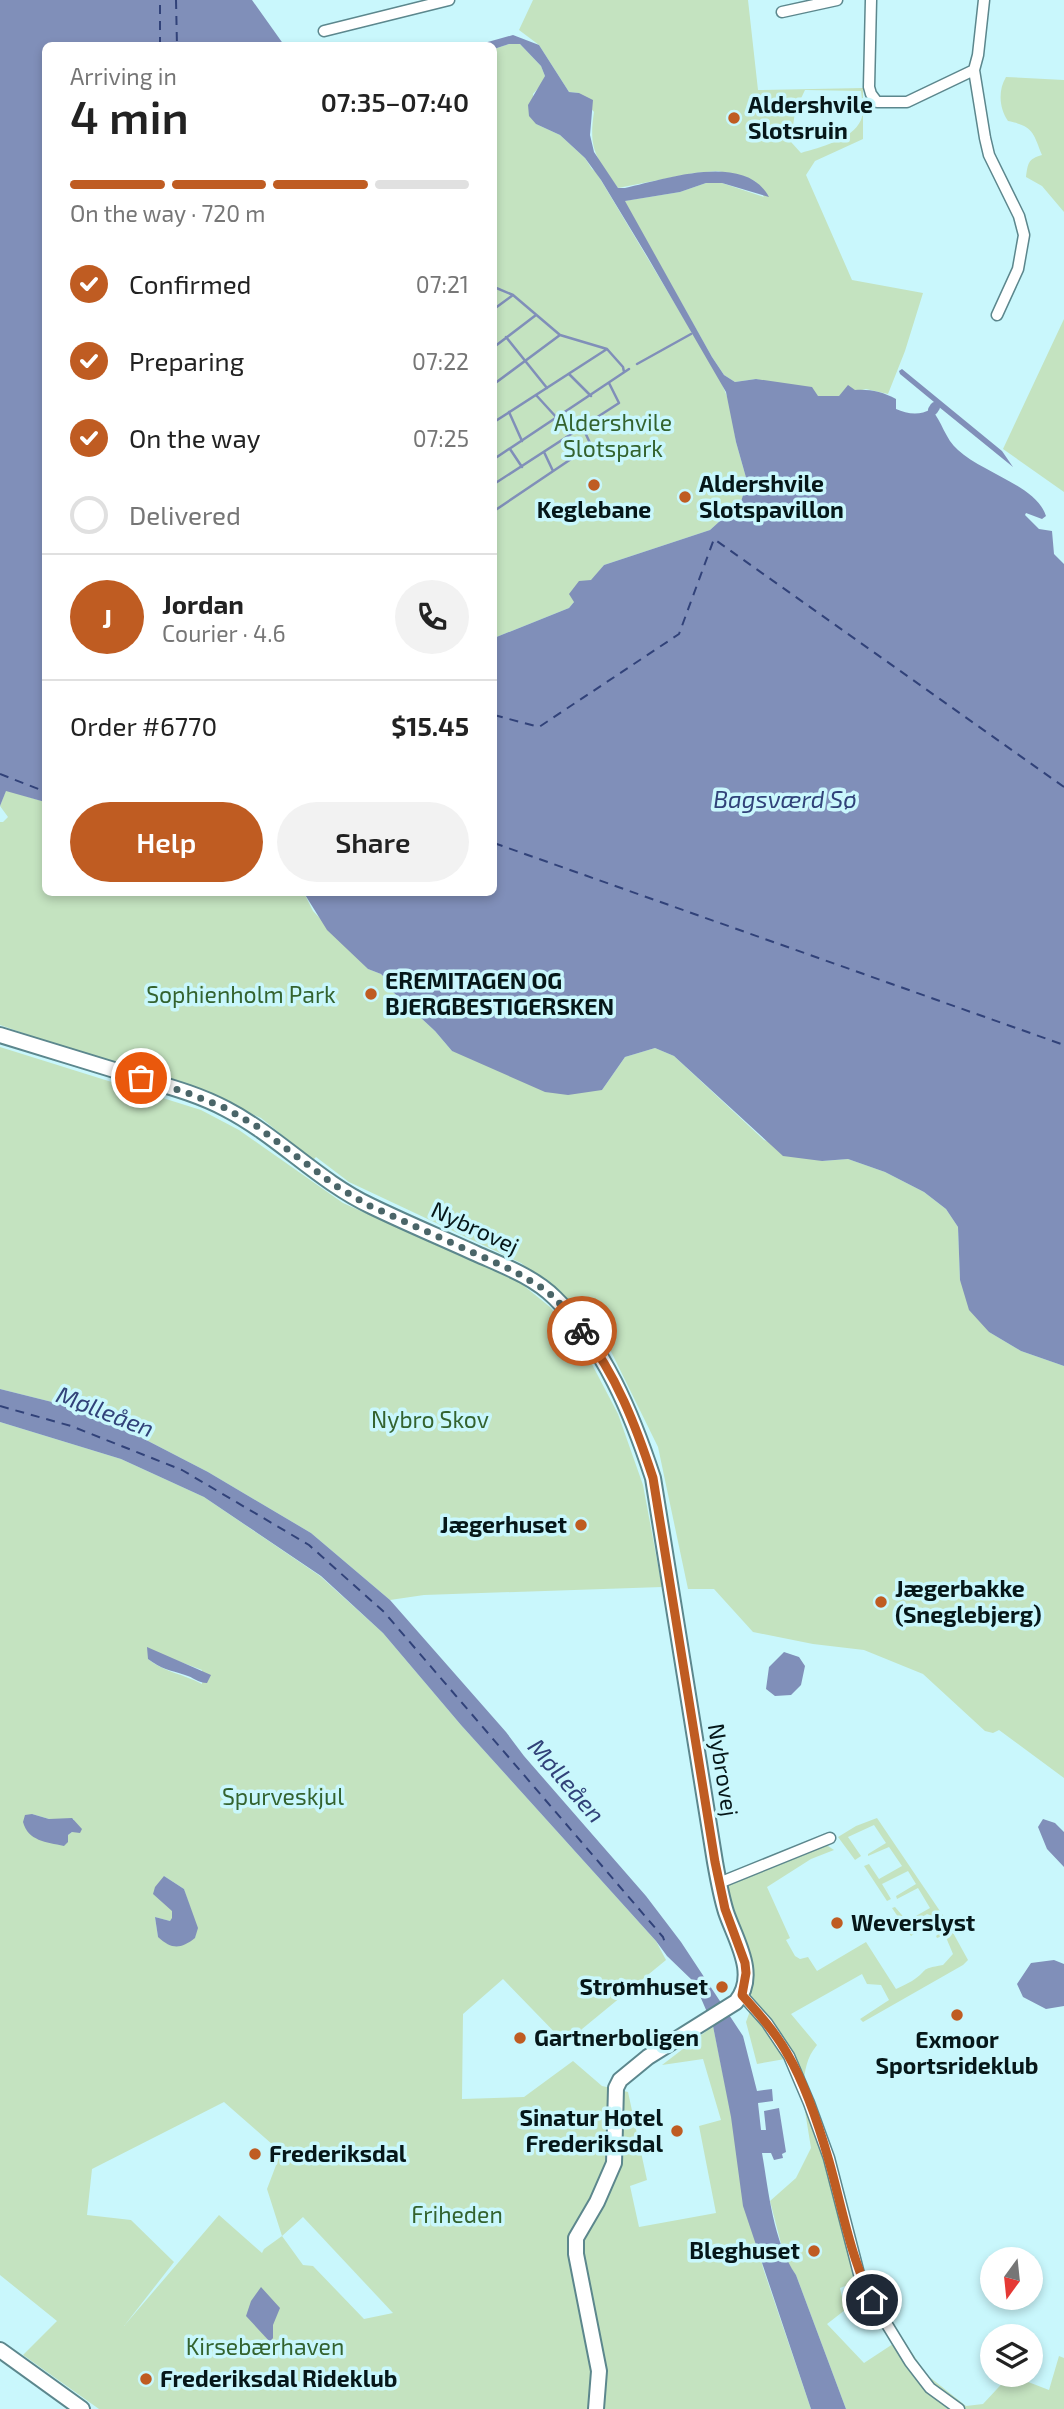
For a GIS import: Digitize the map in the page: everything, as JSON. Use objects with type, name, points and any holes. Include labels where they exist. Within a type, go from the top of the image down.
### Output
[{"type":"street","points":[[324,31],[449,0]]},
{"type":"street","points":[[782,12],[837,0]]},
{"type":"street","points":[[871,0],[869,87],[877,102],[906,102],[974,69]]},
{"type":"street","points":[[984,0],[974,69],[989,155],[1019,216],[1024,234],[1018,269],[997,314]]},
{"type":"street","name":"Nybrovej","points":[[0,1035],[188,1093],[225,1108],[255,1125],[336,1186],[368,1205],[514,1271],[544,1289],[556,1299],[588,1339],[613,1378],[640,1438],[653,1478],[719,1883],[725,1909],[745,1963],[742,1995]]},
{"type":"street","points":[[719,1883],[830,1838]]},
{"type":"street","points":[[596,2409],[599,2371],[576,2254],[576,2238],[597,2203],[614,2163],[617,2088],[627,2072],[731,2006],[742,1995],[789,2056],[829,2158],[859,2274],[872,2300],[909,2361],[930,2388],[959,2409]]},
{"type":"street","points":[[0,2350],[82,2409]]},
{"type":"green space","name":"Aldershvile Slotspark","points":[[533,0],[748,0],[758,90],[863,88],[863,139],[815,161],[806,175],[852,280],[923,293],[888,394],[866,389],[839,396],[818,396],[756,379],[735,382],[724,375],[624,201],[680,192],[706,183],[722,183],[764,197],[755,181],[718,171],[618,188],[593,145],[594,112],[579,93],[569,92],[539,45],[519,30]],"holes":[[[805,90],[861,91],[862,117],[850,133],[835,142],[801,153],[791,142],[795,111]]]},
{"type":"green space","name":"Aldershvile Slotspark","points":[[520,44],[541,66],[545,76],[533,94],[536,124],[560,135],[596,172],[720,379],[730,404],[736,442],[747,481],[741,502],[710,530],[604,565],[569,608],[497,637],[497,48]]},
{"type":"green space","points":[[1006,77],[1064,80],[1064,212],[1042,186],[1026,177],[1030,162],[1042,155],[1031,131],[1023,125],[1008,121],[1005,116],[1001,93]]},
{"type":"green space","points":[[1064,319],[1064,492],[1003,449]]},
{"type":"green space","name":"Sophienholm Park","points":[[6,790],[42,801],[42,896],[306,896],[313,911],[368,969],[381,974],[389,982],[393,992],[435,1031],[452,1051],[602,1090],[625,1057],[655,1048],[674,1056],[764,1140],[822,1161],[848,1159],[885,1172],[924,1192],[946,1209],[958,1227],[960,1280],[989,1332],[1021,1351],[1064,1366],[1064,1778],[999,1730],[993,1733],[985,1731],[923,1674],[864,1650],[813,1644],[753,1632],[714,1589],[688,1589],[658,1447],[597,1323],[521,1263],[349,1182],[316,1157],[313,1160],[261,1118],[180,1083],[92,1057],[0,1025],[0,822],[8,817],[0,806]]},
{"type":"green space","name":"Nybro Skov","points":[[0,1047],[201,1110],[239,1130],[343,1203],[518,1281],[550,1307],[584,1349],[618,1414],[643,1485],[662,1587],[424,1595],[390,1600],[311,1533],[208,1472],[92,1412],[0,1389]]},
{"type":"green space","points":[[0,1422],[121,1459],[204,1497],[320,1576],[383,1633],[461,1725],[656,1941],[666,1960],[565,2043],[503,1979],[463,2014],[462,2099],[524,2097],[573,2061],[602,2086],[628,2092],[647,2180],[630,2186],[639,2227],[716,2213],[699,2126],[721,2120],[703,2059],[662,2065],[713,2026],[763,2268],[811,2409],[99,2409],[23,2355],[57,2321],[0,2275]],"holes":[[[159,1654],[202,1670],[202,1684],[148,1659]],[[32,1814],[49,1819],[74,1819],[68,1842]],[[164,1876],[184,1889],[197,1928],[195,1938],[158,1937],[155,1917],[170,1921],[172,1919],[173,1911],[164,1902]],[[224,2102],[281,2152],[267,2189],[282,2236],[262,2253],[219,2215],[124,2326],[174,2262],[131,2220],[87,2215],[92,2169]],[[303,2217],[393,2313],[364,2319],[313,2266],[303,2265],[282,2236]]]},
{"type":"green space","points":[[877,1818],[946,1920],[968,1960],[863,2022],[860,2019],[889,2000],[881,1985],[867,1984],[862,1974],[791,2014],[817,2045],[808,2060],[803,2087],[790,2051],[750,1994],[754,1980],[753,1968],[727,1886],[821,1846],[828,1846],[834,1850],[811,1859],[767,1887],[790,1938],[786,1940],[795,1956],[800,1959],[808,1957],[817,1971],[866,1942],[896,1989],[927,1969],[943,1965],[953,1954],[945,1935],[936,1936],[943,1930],[935,1917],[927,1914],[910,1925],[914,1934],[911,1936],[892,1908],[895,1907],[907,1921],[930,1908],[918,1888],[897,1899],[896,1896],[916,1884],[908,1871],[882,1884],[891,1899],[887,1901],[864,1866],[869,1864],[879,1879],[902,1866],[889,1847],[868,1856],[886,1843],[874,1825],[848,1837],[861,1856],[855,1860],[838,1837]]},
{"type":"green space","points":[[750,2011],[785,2054],[785,2059],[757,2064],[746,2022]]},
{"type":"green space","points":[[814,2098],[866,2278],[840,2288],[845,2310],[827,2324],[864,2363],[902,2338],[927,2375],[966,2406],[983,2404],[999,2387],[1041,2387],[1049,2390],[1059,2356],[1064,2358],[1064,2409],[846,2409],[796,2275],[785,2259],[770,2201],[796,2178],[811,2148],[804,2105]]},
{"type":"water","points":[[0,0],[252,0],[282,42],[42,42],[42,801],[6,791],[0,806]]},
{"type":"water","name":"Bagsværd Sø","points":[[513,35],[539,45],[569,92],[579,93],[593,100],[590,135],[594,152],[618,188],[681,175],[723,172],[741,175],[757,183],[769,197],[722,183],[706,183],[680,192],[625,201],[724,375],[735,382],[756,379],[812,387],[818,396],[839,396],[848,385],[855,390],[881,393],[896,399],[896,409],[905,412],[914,414],[931,409],[958,450],[1032,496],[1041,505],[1046,516],[1042,519],[1026,513],[1025,515],[1039,529],[1052,531],[1054,554],[1064,564],[1064,1366],[1021,1351],[989,1332],[969,1310],[960,1280],[958,1227],[946,1209],[924,1192],[885,1172],[848,1159],[822,1161],[783,1156],[674,1056],[655,1048],[625,1057],[602,1090],[568,1095],[545,1092],[452,1051],[435,1031],[393,992],[389,982],[381,974],[368,969],[327,930],[306,896],[497,896],[497,637],[569,608],[574,602],[569,594],[579,581],[591,580],[604,565],[710,530],[741,502],[747,481],[726,392],[647,256],[585,158],[560,135],[536,124],[529,116],[528,105],[545,76],[541,66],[520,44],[497,48],[497,42],[488,42]]},
{"type":"water","points":[[902,369],[1002,451],[1013,467],[939,407],[937,409],[933,405],[934,402],[900,374]]},
{"type":"water","points":[[0,1389],[92,1412],[208,1472],[311,1533],[390,1600],[646,1896],[681,1942],[743,2036],[757,2091],[772,2089],[773,2101],[758,2103],[761,2130],[766,2130],[764,2111],[779,2108],[786,2152],[782,2154],[783,2158],[774,2160],[771,2153],[762,2153],[773,2216],[782,2247],[796,2275],[846,2409],[811,2409],[743,2206],[731,2117],[713,2026],[694,1982],[667,1956],[461,1725],[383,1633],[321,1576],[204,1497],[121,1459],[0,1422]]},
{"type":"water","points":[[147,1647],[211,1675],[207,1683],[166,1669],[148,1659]]},
{"type":"water","points":[[784,1652],[799,1657],[805,1666],[801,1685],[791,1695],[775,1696],[766,1689],[769,1667]]},
{"type":"water","points":[[32,1814],[49,1819],[72,1818],[82,1829],[80,1833],[72,1832],[68,1835],[68,1842],[64,1846],[44,1842],[33,1837],[25,1828],[25,1815]]},
{"type":"water","points":[[1043,1819],[1055,1823],[1064,1832],[1064,1867],[1047,1849],[1038,1827]]},
{"type":"water","points":[[164,1876],[184,1889],[198,1928],[195,1938],[181,1946],[172,1946],[158,1937],[155,1917],[170,1921],[172,1918],[172,1911],[153,1894]]},
{"type":"water","points":[[1054,1960],[1064,1964],[1064,2006],[1046,2009],[1023,1997],[1017,1984],[1031,1963]]},
{"type":"water","points":[[261,2287],[280,2308],[270,2342],[246,2316],[251,2301]]},
{"type":"waterway","points":[[497,288],[513,295],[560,335],[607,349],[623,367],[624,372]]},
{"type":"waterway","points":[[497,307],[513,295]]},
{"type":"waterway","points":[[497,345],[536,315]]},
{"type":"waterway","points":[[637,364],[691,334]]},
{"type":"waterway","points":[[497,382],[560,335]]},
{"type":"waterway","points":[[506,337],[547,388]]},
{"type":"waterway","points":[[497,420],[607,349]]},
{"type":"waterway","points":[[497,457],[629,369]]},
{"type":"waterway","points":[[569,374],[591,396]]},
{"type":"waterway","points":[[497,482],[619,403],[609,383]]},
{"type":"waterway","points":[[536,395],[557,418]]},
{"type":"waterway","points":[[509,412],[522,441]]},
{"type":"waterway","points":[[497,509],[580,453],[590,443],[582,426]]},
{"type":"waterway","points":[[510,449],[522,467]]},
{"type":"waterway","points":[[544,452],[553,471]]},
{"type":"ferry route","points":[[160,0],[160,42]]},
{"type":"ferry route","points":[[176,0],[177,42]]},
{"type":"ferry route","points":[[497,716],[539,727],[679,634],[714,539],[1064,787]]},
{"type":"ferry route","points":[[0,774],[42,790]]},
{"type":"ferry route","points":[[497,844],[1064,1045]]},
{"type":"ferry route","points":[[0,1406],[71,1426],[182,1470],[309,1545],[384,1612],[663,1937],[666,1946]]},
{"type":"way so far","points":[[141,1078],[225,1108],[255,1125],[336,1186],[368,1205],[514,1271],[556,1299],[582,1331]]},
{"type":"place","name":"Aldershvile Slotsruin","points":[[734,118]]},
{"type":"place","name":"Keglebane","points":[[594,485]]},
{"type":"place","name":"Aldershvile Slotspavillon","points":[[685,497]]},
{"type":"place","name":"EREMITAGEN OG BJERGBESTIGERSKEN","points":[[371,994]]},
{"type":"place","name":"Jægerhuset","points":[[581,1525]]},
{"type":"place","name":"Jægerbakke (Sneglebjerg)","points":[[881,1602]]},
{"type":"place","name":"Weverslyst","points":[[837,1923]]},
{"type":"place","name":"Strømhuset","points":[[722,1987]]},
{"type":"place","name":"Exmoor Sportsrideklub","points":[[957,2015]]},
{"type":"place","name":"Gartnerboligen","points":[[520,2038]]},
{"type":"place","name":"Sinatur Hotel Frederiksdal","points":[[677,2131]]},
{"type":"place","name":"Frederiksdal","points":[[255,2154]]},
{"type":"place","name":"Bleghuset","points":[[814,2251]]},
{"type":"place","name":"Frederiksdal Rideklub","points":[[146,2379]]},
{"type":"route","points":[[582,1331],[613,1378],[640,1438],[653,1478],[715,1862],[725,1909],[745,1963],[742,1995],[789,2056],[829,2158],[859,2274],[872,2300]]},
{"type":"water label","name":"Mølleåen","points":[[105,1412]]},
{"type":"water label","name":"Mølleåen","points":[[566,1781]]},
{"type":"park label","name":"Spurveskjul","points":[[283,1797]]},
{"type":"park label","name":"Friheden","points":[[457,2215]]},
{"type":"park label","name":"Kirsebærhaven","points":[[265,2347]]}]
